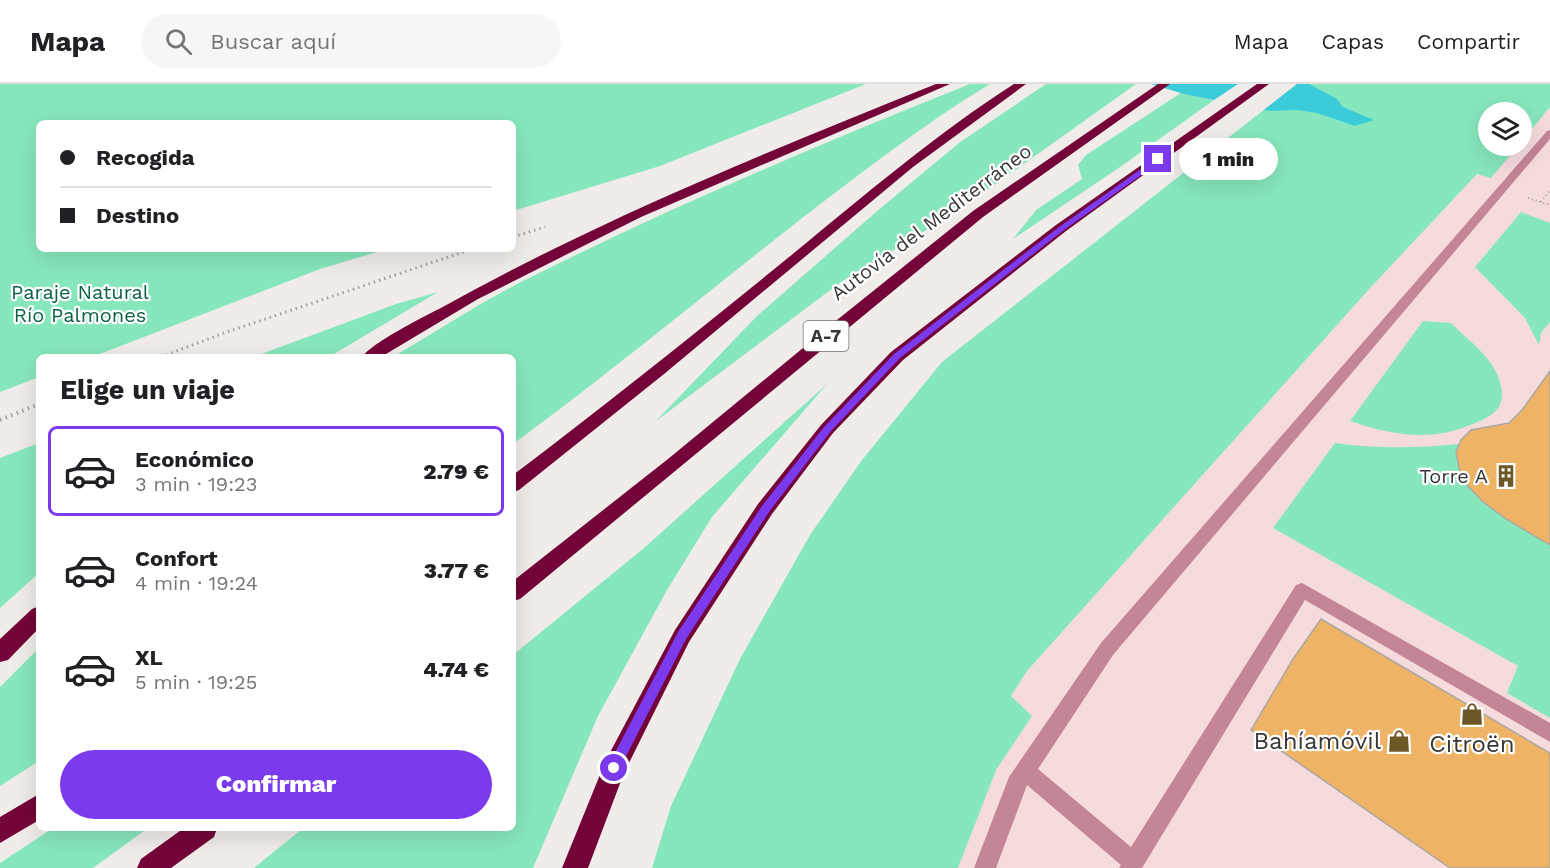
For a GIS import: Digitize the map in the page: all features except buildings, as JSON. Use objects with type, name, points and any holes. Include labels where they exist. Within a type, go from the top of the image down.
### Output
[{"type":"highway","points":[[375,354],[437,315],[584,238],[801,142],[945,84]]},
{"type":"highway","points":[[516,483],[625,399],[887,181],[985,106],[1021,84]]},
{"type":"highway","name":"Autovía del Mediterráneo","points":[[516,591],[674,464],[842,322],[978,214],[1165,84]]},
{"type":"highway","points":[[575,868],[614,768],[682,636],[765,509],[827,429],[897,356],[1061,228],[1264,84]]},
{"type":"highway","points":[[0,653],[36,618]]},
{"type":"highway","points":[[0,831],[36,808]]},
{"type":"highway","points":[[150,868],[201,831]]},
{"type":"street","points":[[985,868],[1016,784],[1107,649],[1550,133]]},
{"type":"street","points":[[1025,771],[1131,865],[1302,590],[1550,733]]},
{"type":"path","points":[[1541,202],[1550,190]]},
{"type":"path","points":[[169,354],[463,252]]},
{"type":"path","points":[[0,420],[36,406]]},
{"type":"shaded area","points":[[1357,84],[1550,84],[1550,868],[795,868]]},
{"type":"green space","name":"Paraje Natural Río Palmones","points":[[0,84],[866,84],[660,166],[516,210],[516,120],[36,120],[36,252],[377,252],[320,269],[100,354],[36,354],[36,378],[0,392]]},
{"type":"green space","points":[[970,84],[990,84],[941,115],[870,166],[516,442],[516,354],[398,354],[493,297],[581,252],[746,177]]},
{"type":"green space","points":[[1046,84],[1136,84],[980,195],[841,282],[656,421],[757,316],[876,212],[959,143]]},
{"type":"green space","points":[[1297,84],[1550,84],[1550,107],[1532,129],[1532,102],[1478,102],[1478,156],[1510,156],[1491,178],[1477,174],[1371,287],[1027,671],[1011,696],[1032,716],[996,770],[958,868],[652,868],[671,806],[740,659],[810,535],[862,460],[942,362]]},
{"type":"green space","points":[[1181,93],[1214,100],[1013,239],[1036,210],[1082,179],[1078,165],[1086,155]]},
{"type":"green space","points":[[1521,212],[1550,223],[1550,322],[1541,333],[1539,345],[1525,318],[1475,267]]},
{"type":"green space","points":[[438,292],[334,354],[261,354],[396,304]]},
{"type":"green space","points":[[1423,321],[1451,323],[1483,353],[1497,374],[1501,385],[1501,401],[1494,413],[1455,430],[1425,435],[1395,433],[1350,421]]},
{"type":"green space","points":[[827,384],[712,517],[667,590],[598,716],[533,868],[254,868],[299,831],[516,831],[516,653],[644,548]]},
{"type":"green space","points":[[1335,443],[1397,447],[1459,444],[1456,451],[1459,468],[1482,501],[1506,519],[1550,543],[1550,718],[1507,693],[1518,666],[1273,528]]},
{"type":"green space","points":[[36,444],[36,576],[0,608],[0,458]]},
{"type":"green space","points":[[36,651],[36,763],[0,786],[0,687]]},
{"type":"green space","points":[[48,831],[144,831],[93,868],[0,868],[0,863]]},
{"type":"water","points":[[1151,84],[1309,84],[1337,99],[1343,107],[1374,120],[1355,126],[1317,113],[1297,110],[1270,111],[1184,94]]},
{"type":"pier","points":[[1238,84],[1297,84],[1261,112],[1211,102]]},
{"type":"place","name":"Torre A","points":[[1506,476]]},
{"type":"place","name":"Citroën","points":[[1472,714]]},
{"type":"place","name":"Bahíamóvil","points":[[1399,741]]},
{"type":"route","points":[[614,768],[682,636],[765,509],[827,429],[897,356],[1061,228],[1158,159]]}]
